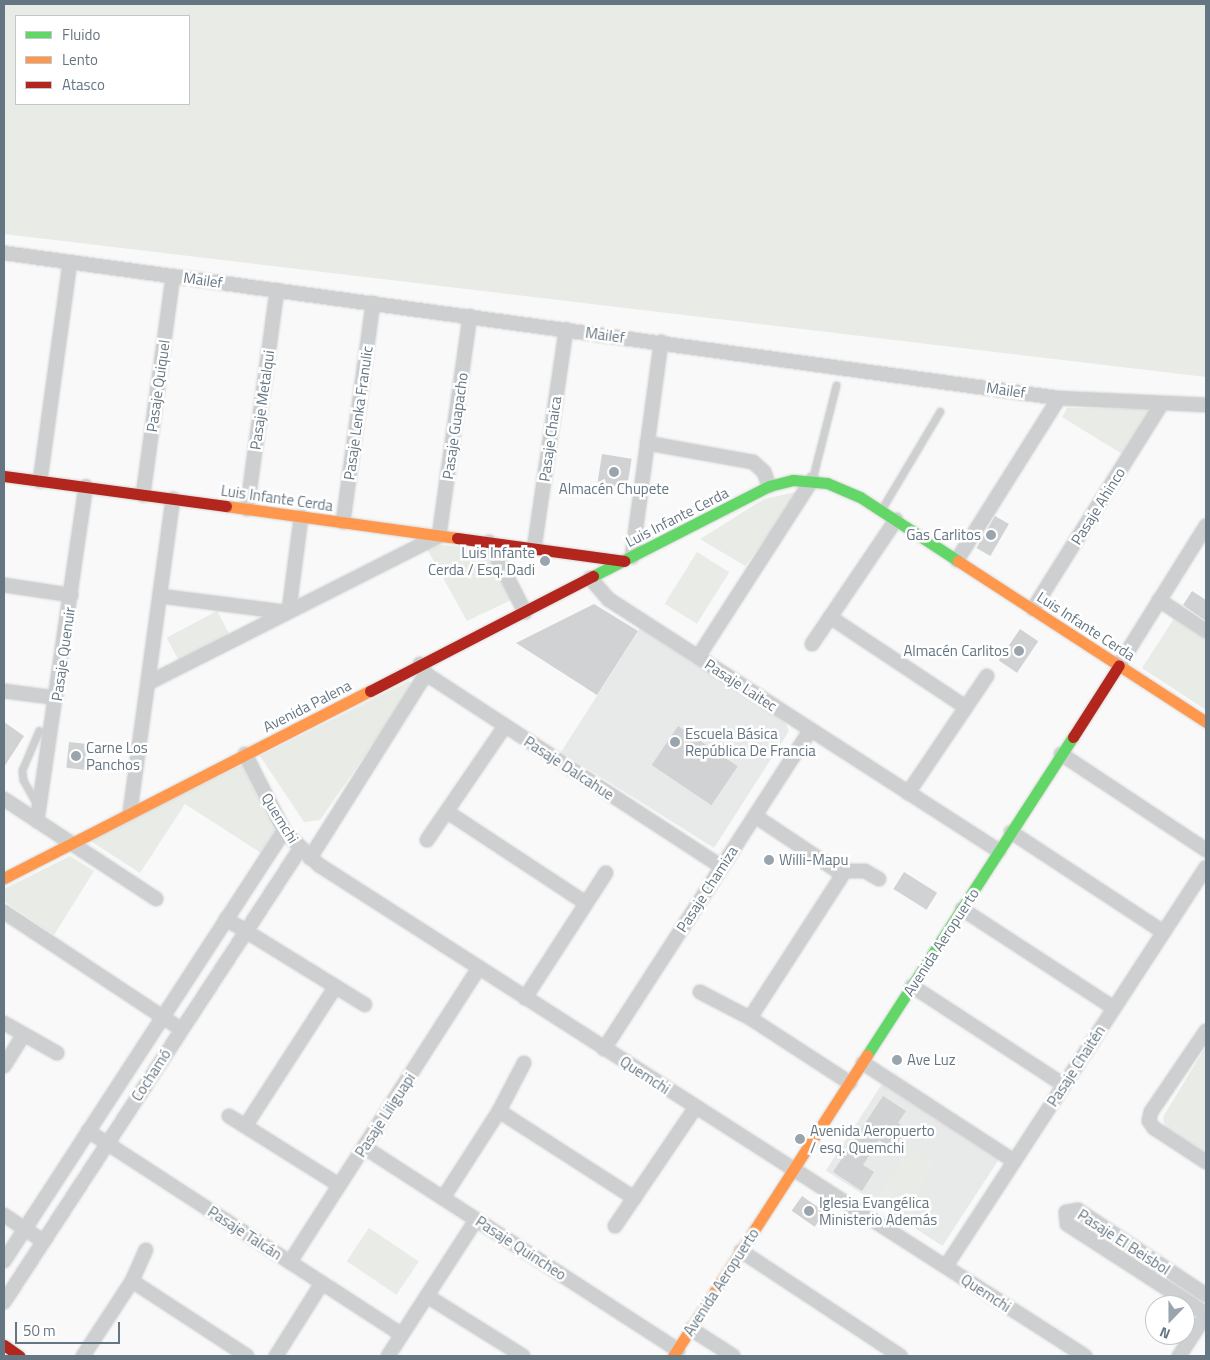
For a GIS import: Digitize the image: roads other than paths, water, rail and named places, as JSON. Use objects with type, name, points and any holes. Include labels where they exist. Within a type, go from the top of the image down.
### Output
[{"type":"street","name":"Mailef","points":[[4,253],[1059,398],[1206,405]]},
{"type":"street","points":[[40,481],[70,262]]},
{"type":"street","name":"Pasaje Quiquel","points":[[143,495],[173,276]]},
{"type":"street","name":"Pasaje Metalqui","points":[[247,510],[277,290]]},
{"type":"street","name":"Pasaje Lenka Franulic","points":[[343,522],[373,303]]},
{"type":"street","name":"Pasaje Guapacho","points":[[439,536],[470,316]]},
{"type":"street","name":"Pasaje Chaica","points":[[534,549],[566,329]]},
{"type":"street","points":[[628,559],[661,342]]},
{"type":"street","points":[[957,560],[1059,398]]},
{"type":"street","name":"Pasaje Ahinco","points":[[1033,609],[1162,403]]},
{"type":"street","points":[[647,443],[753,462],[764,472],[769,486]]},
{"type":"street","name":"Luis Infante Cerda","points":[[4,476],[534,549],[628,559],[769,486],[812,480],[837,487],[896,520],[1206,722]]},
{"type":"street","points":[[698,657],[812,480]]},
{"type":"street","name":"Pasaje Quenuir","points":[[38,814],[57,698],[86,487]]},
{"type":"street","points":[[130,812],[173,499]]},
{"type":"street","points":[[287,611],[301,517]]},
{"type":"street","points":[[812,644],[896,520]]},
{"type":"street","name":"Avenida Aeropuerto","points":[[676,1353],[1119,665],[1206,526]]},
{"type":"street","points":[[148,682],[439,536]]},
{"type":"street","points":[[489,542],[525,612]]},
{"type":"street","name":"Avenida Palena","points":[[4,878],[246,754],[423,669],[525,612],[628,559]]},
{"type":"street","name":"Pasaje Laitec","points":[[590,578],[608,599],[999,851]]},
{"type":"street","points":[[4,585],[71,595]]},
{"type":"street","points":[[160,596],[287,611]]},
{"type":"street","points":[[1159,600],[1206,631]]},
{"type":"street","points":[[830,617],[964,706]]},
{"type":"street","name":"Pasaje Dalcahue","points":[[423,669],[505,726],[722,867]]},
{"type":"street","name":"Cochamó","points":[[4,1302],[245,931],[305,854],[423,669]]},
{"type":"street","points":[[908,793],[964,706],[987,676]]},
{"type":"street","points":[[4,691],[57,698]]},
{"type":"street","points":[[427,840],[449,813],[505,726]]},
{"type":"street","name":"Pasaje Chamiza","points":[[604,1048],[810,730]]},
{"type":"street","name":"Quemchi","points":[[246,754],[284,831],[305,854],[525,998],[1085,1356]]},
{"type":"street","points":[[1061,754],[1206,850]]},
{"type":"street","points":[[4,799],[38,814],[72,844],[156,899]]},
{"type":"street","points":[[449,813],[584,902]]},
{"type":"street","points":[[755,816],[842,874]]},
{"type":"street","name":"Cochamó","points":[[4,1261],[284,831]]},
{"type":"street","points":[[1011,832],[1164,932]]},
{"type":"street","name":"Pasaje Chaitén","points":[[946,1266],[1206,867]]},
{"type":"street","points":[[750,1018],[842,874],[847,870],[864,871],[880,880]]},
{"type":"street","points":[[525,998],[584,902],[606,873]]},
{"type":"street","points":[[962,909],[1114,1008]]},
{"type":"street","points":[[4,912],[181,1029]]},
{"type":"street","points":[[226,919],[334,989],[365,1005]]},
{"type":"street","name":"Pasaje Liliguapi","points":[[290,1262],[479,968]]},
{"type":"street","points":[[912,986],[1064,1085]]},
{"type":"street","points":[[246,1125],[334,989]]},
{"type":"street","points":[[700,992],[750,1018],[850,1083]]},
{"type":"street","points":[[4,1023],[57,1052]]},
{"type":"street","points":[[1206,1031],[1150,1112],[1149,1121],[1206,1162]]},
{"type":"street","points":[[4,1066],[23,1035]]},
{"type":"street","points":[[443,1198],[499,1111],[524,1062]]},
{"type":"street","points":[[863,1063],[1014,1161]]},
{"type":"street","points":[[616,1226],[696,1107]]},
{"type":"street","points":[[499,1111],[634,1198]]},
{"type":"street","points":[[229,1116],[340,1185]]},
{"type":"street","name":"Pasaje Talcán","points":[[88,1131],[402,1334]]},
{"type":"street","name":"Pasaje Quincheo","points":[[364,1147],[676,1353]]},
{"type":"street","name":"Pasaje El Beisbol","points":[[1206,1295],[1078,1210],[1066,1212],[1067,1224],[1206,1315]]},
{"type":"street","points":[[4,1215],[43,1241]]},
{"type":"street","points":[[388,1356],[476,1220]]},
{"type":"street","points":[[83,1356],[132,1281],[146,1250]]},
{"type":"street","points":[[741,1251],[891,1354]]},
{"type":"street","points":[[132,1281],[247,1356]]},
{"type":"street","points":[[276,1356],[322,1283]]},
{"type":"street","points":[[427,1296],[521,1356]]},
{"type":"street","points":[[1179,1356],[1206,1315]]},
{"type":"street","points":[[691,1329],[733,1356]]},
{"type":"street","points":[[4,1345],[20,1356]]},
{"type":"lane","points":[[812,480],[836,385]]},
{"type":"lane","points":[[880,511],[940,411]]},
{"type":"lane","points":[[38,814],[21,776],[39,730]]},
{"type":"place","name":"Almacén Chupete","points":[[614,472]]},
{"type":"place","name":"Gas Carlitos","points":[[991,535]]},
{"type":"place","name":"Luis Infante Cerda / Esq. Dadi","points":[[545,561]]},
{"type":"place","name":"Almacén Carlitos","points":[[1019,651]]},
{"type":"place","name":"Escuela Básica República De Francia","points":[[675,742]]},
{"type":"place","name":"Carne Los Panchos","points":[[76,756]]},
{"type":"place","name":"Willi-Mapu","points":[[769,860]]},
{"type":"place","name":"Ave Luz","points":[[897,1060]]},
{"type":"place","name":"Avenida Aeropuerto / esq. Quemchi","points":[[800,1139]]},
{"type":"place","name":"Iglesia Evangélica Ministerio Además","points":[[809,1211]]}]
